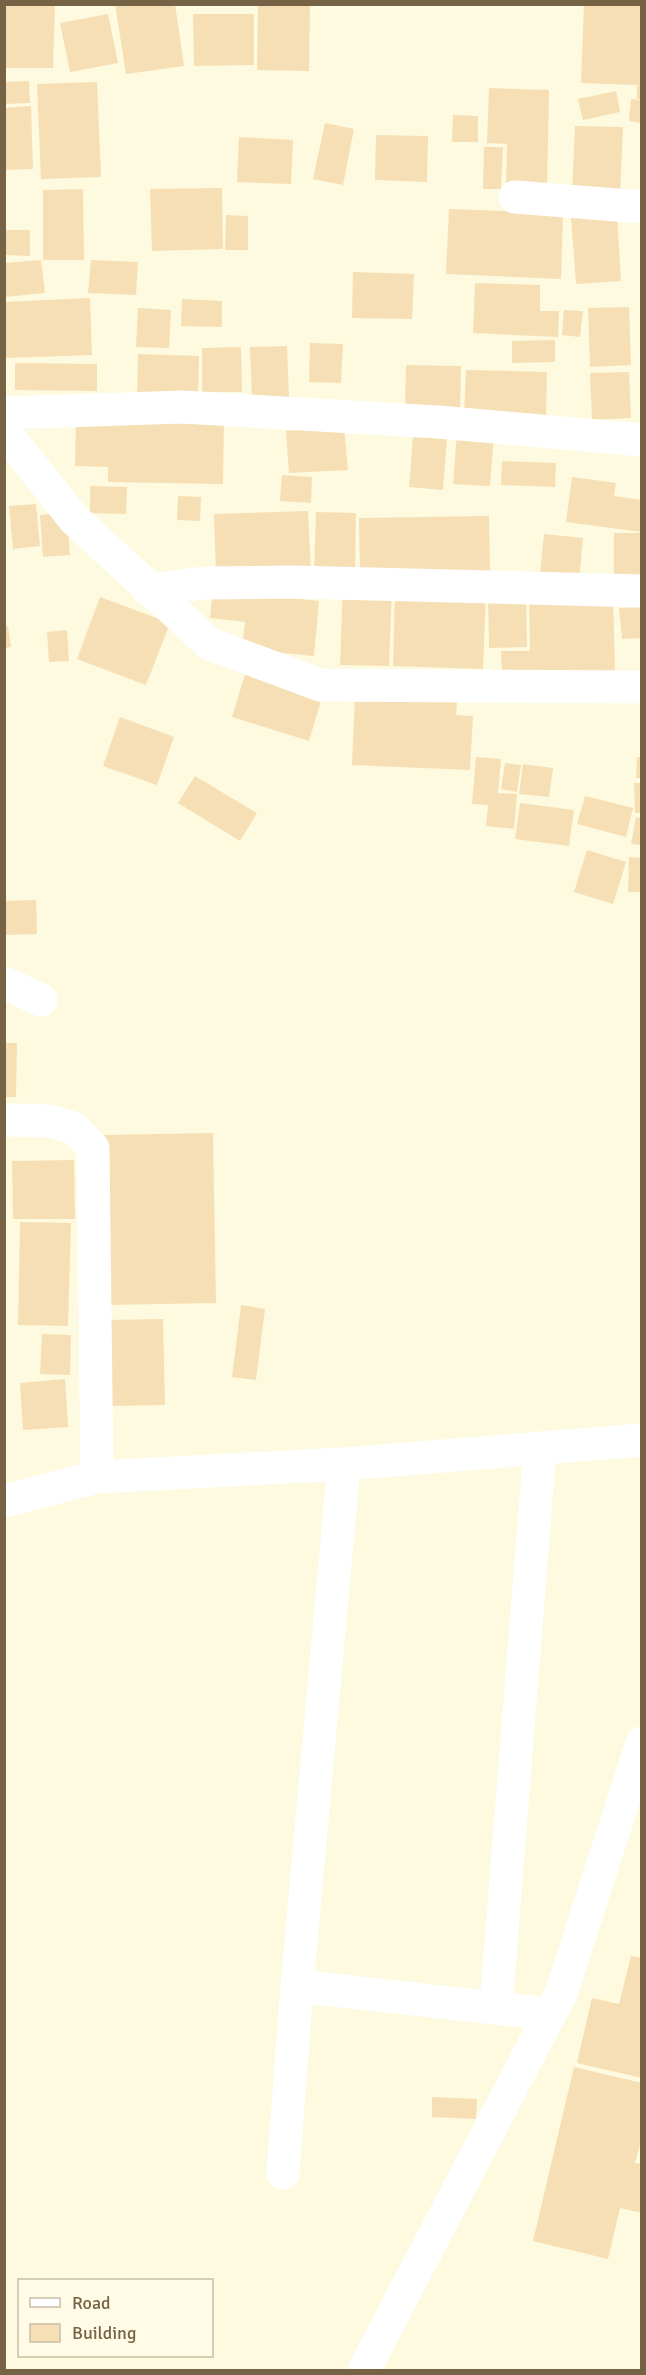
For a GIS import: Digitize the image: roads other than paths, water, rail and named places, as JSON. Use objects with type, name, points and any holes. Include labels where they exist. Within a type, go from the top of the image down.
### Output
[{"type":"street","points":[[515,197],[642,207]]},
{"type":"street","points":[[4,413],[182,407],[438,422],[642,440]]},
{"type":"street","points":[[4,431],[74,519],[148,590],[210,644],[320,685],[642,687]]},
{"type":"street","points":[[148,590],[203,583],[293,582],[642,591]]},
{"type":"street","points":[[4,983],[41,1000]]},
{"type":"street","points":[[4,1120],[50,1121],[74,1128],[93,1148],[97,1477]]},
{"type":"street","points":[[4,1501],[97,1477],[344,1464],[642,1440]]},
{"type":"street","points":[[496,2006],[540,1448]]},
{"type":"street","points":[[283,2173],[297,1986],[344,1464]]},
{"type":"street","points":[[364,2370],[562,1991],[642,1743]]},
{"type":"street","points":[[297,1986],[550,2013]]}]
